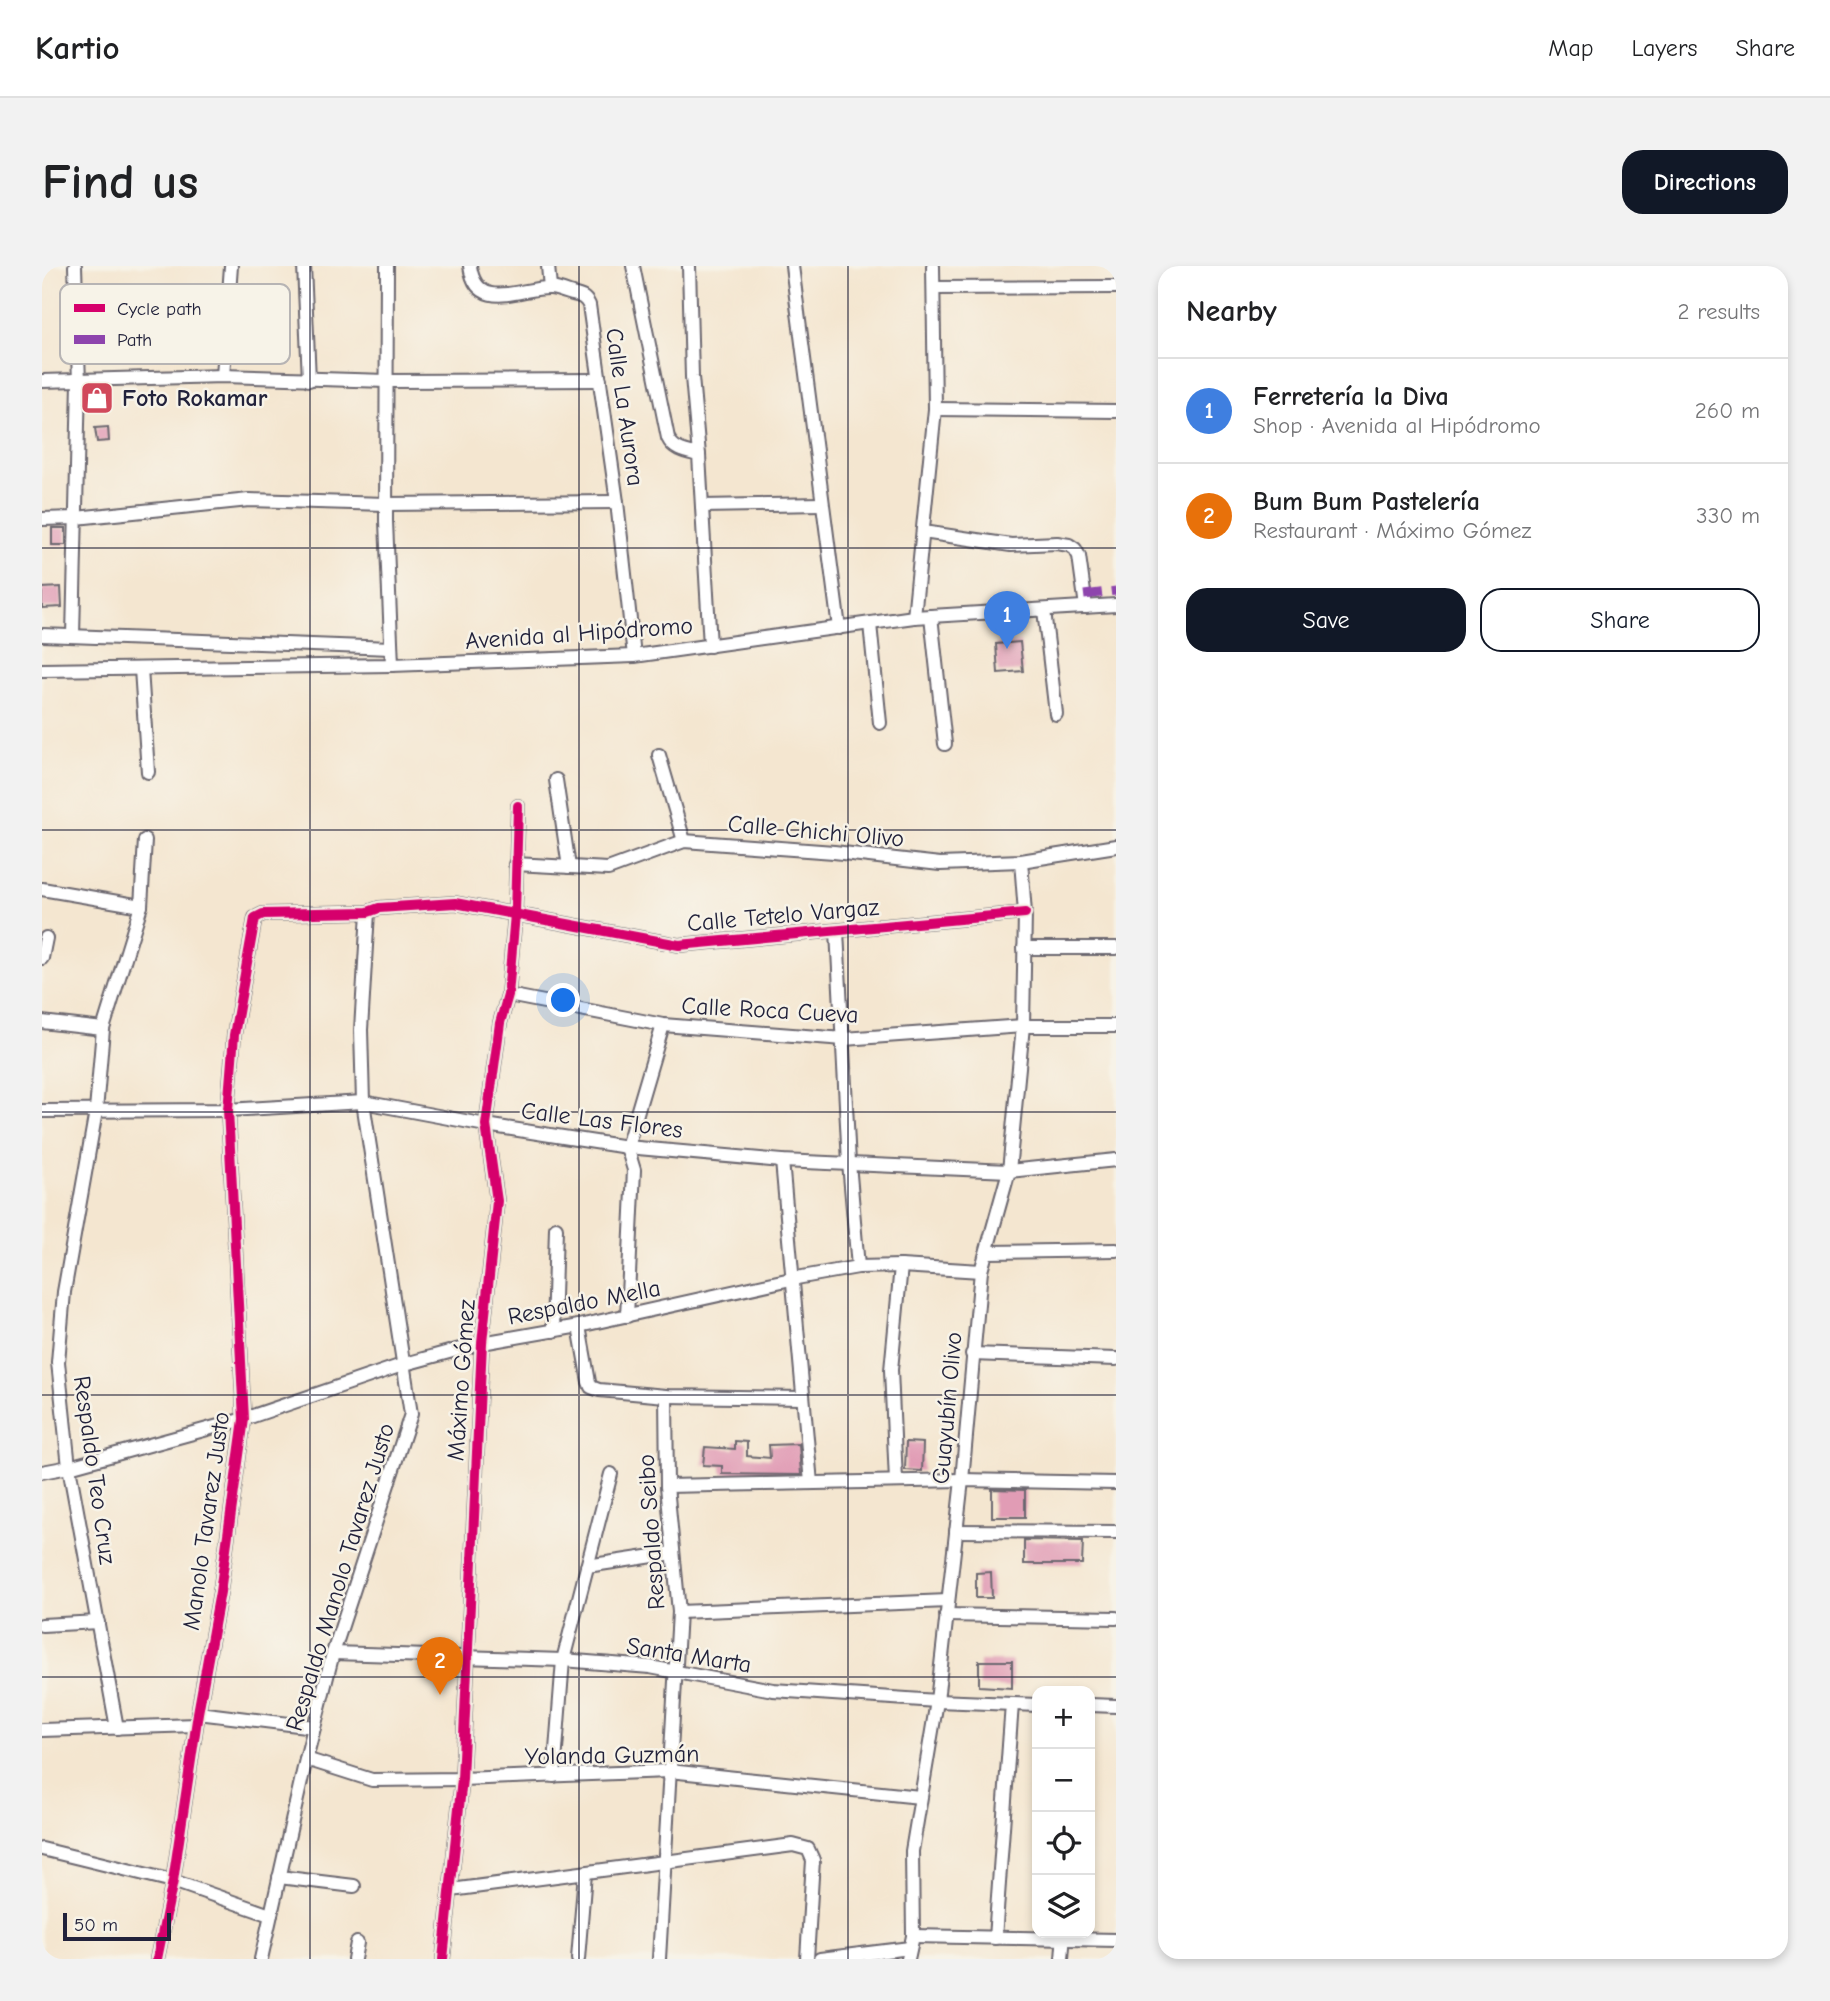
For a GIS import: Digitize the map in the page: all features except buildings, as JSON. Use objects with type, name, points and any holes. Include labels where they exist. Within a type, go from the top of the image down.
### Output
[{"type":"street","points":[[75,266],[76,284]]},
{"type":"street","points":[[230,284],[231,266]]},
{"type":"street","points":[[304,266],[309,380]]},
{"type":"street","points":[[387,266],[386,504],[392,665]]},
{"type":"street","name":"Calle La Aurora","points":[[470,266],[472,278],[488,293],[510,296],[550,288],[582,296],[587,300],[617,502],[634,656]]},
{"type":"street","points":[[548,266],[550,288]]},
{"type":"street","points":[[633,266],[668,438],[671,445],[677,449],[699,455]]},
{"type":"street","points":[[690,266],[692,377],[710,646]]},
{"type":"street","points":[[792,266],[839,628]]},
{"type":"street","points":[[914,617],[935,409],[933,266]]},
{"type":"street","points":[[934,288],[1116,287]]},
{"type":"street","points":[[73,636],[78,364]]},
{"type":"street","points":[[223,376],[224,364]]},
{"type":"street","points":[[42,381],[223,376],[387,381],[600,380]]},
{"type":"street","points":[[935,409],[1116,411]]},
{"type":"street","points":[[42,519],[76,518],[249,500],[386,504],[617,502]]},
{"type":"street","points":[[702,506],[822,504]]},
{"type":"street","points":[[923,532],[1011,545],[1069,545],[1079,556],[1086,607]]},
{"type":"street","name":"Avenida al Hipódromo","points":[[42,670],[392,665],[634,656],[914,617],[1116,605]]},
{"type":"street","points":[[1044,610],[1056,714]]},
{"type":"street","points":[[932,616],[944,744]]},
{"type":"street","points":[[870,624],[880,723]]},
{"type":"street","points":[[42,635],[391,648]]},
{"type":"street","points":[[141,669],[148,772]]},
{"type":"street","points":[[659,755],[684,841]]},
{"type":"street","points":[[556,780],[569,867]]},
{"type":"street","name":"Máximo Gómez","points":[[443,1959],[462,1779],[482,1343],[497,1201],[486,1125],[500,1023],[508,995],[516,914],[518,806]]},
{"type":"street","name":"Respaldo Teo Cruz","points":[[117,1728],[69,1468],[58,1362],[64,1292],[96,1111],[103,1029],[141,906],[145,840]]},
{"type":"street","name":"Calle Chichi Olivo","points":[[516,864],[608,869],[684,841],[834,852],[940,864],[1021,861],[1116,846]]},
{"type":"street","name":"Guayubín Olivo","points":[[910,1948],[912,1851],[937,1701],[982,1271],[1009,1171],[1023,1026],[1025,913],[1021,861]]},
{"type":"street","points":[[42,889],[141,906]]},
{"type":"street","name":"Calle Tetelo Vargaz","points":[[255,918],[263,915],[368,912],[379,908],[455,903],[679,945],[1025,913]]},
{"type":"street","name":"Respaldo Manolo Tavarez Justo","points":[[261,1959],[333,1653],[410,1424],[405,1364],[363,1102],[361,1030],[368,912]]},
{"type":"street","name":"Manolo Tavarez Justo","points":[[157,1959],[173,1881],[197,1719],[220,1592],[244,1419],[228,1110],[234,1035],[255,918]]},
{"type":"street","points":[[837,931],[849,1163],[858,1267]]},
{"type":"street","points":[[42,958],[46,938]]},
{"type":"street","points":[[1024,948],[1116,947]]},
{"type":"street","name":"Calle Roca Cueva","points":[[508,995],[663,1025],[844,1039],[1023,1026],[1116,1026]]},
{"type":"street","points":[[42,1022],[103,1029]]},
{"type":"street","points":[[627,1315],[634,1170],[627,1147],[663,1025]]},
{"type":"street","name":"Calle Las Flores","points":[[42,1111],[228,1110],[363,1102],[627,1147],[782,1161],[1009,1171],[1116,1160]]},
{"type":"street","points":[[782,1161],[811,1483]]},
{"type":"street","points":[[553,1331],[556,1228]]},
{"type":"street","points":[[988,1252],[1116,1250]]},
{"type":"street","points":[[896,1481],[891,1370],[901,1266]]},
{"type":"street","name":"Respaldo Mella","points":[[42,1472],[69,1468],[244,1419],[405,1364],[482,1343],[579,1326],[791,1279],[858,1267],[901,1266],[982,1271]]},
{"type":"street","points":[[579,1326],[589,1382],[599,1390],[666,1396],[803,1398]]},
{"type":"street","points":[[972,1354],[1116,1359]]},
{"type":"street","name":"Respaldo Seibo","points":[[659,1959],[679,1612],[667,1486],[666,1396]]},
{"type":"street","points":[[554,1776],[563,1660],[611,1474]]},
{"type":"street","points":[[667,1486],[962,1480],[1116,1483]]},
{"type":"street","points":[[956,1531],[1116,1532]]},
{"type":"street","points":[[587,1566],[673,1553]]},
{"type":"street","points":[[679,1612],[948,1601]]},
{"type":"street","points":[[946,1615],[1116,1618]]},
{"type":"street","points":[[42,1625],[98,1622]]},
{"type":"street","name":"Santa Marta","points":[[333,1653],[563,1660],[650,1667],[774,1690],[1032,1705]]},
{"type":"street","points":[[995,1938],[1012,1704]]},
{"type":"street","points":[[1095,1708],[1116,1706]]},
{"type":"street","points":[[42,1730],[117,1728],[197,1719],[314,1727]]},
{"type":"street","name":"Yolanda Guzmán","points":[[306,1759],[372,1780],[669,1771],[920,1797]]},
{"type":"street","points":[[451,1890],[793,1845],[808,1849],[813,1860],[807,1959]]},
{"type":"street","points":[[42,1856],[42,1849],[173,1881],[270,1915]]},
{"type":"street","points":[[578,1959],[585,1873]]},
{"type":"street","points":[[279,1877],[354,1886]]},
{"type":"street","points":[[820,1959],[995,1938],[1032,1937]]},
{"type":"street","points":[[1062,1959],[1064,1938]]},
{"type":"street","points":[[1090,1938],[1116,1940]]},
{"type":"street","points":[[354,1959],[357,1943]]},
{"type":"marked path","points":[[1084,595],[1116,591]]},
{"type":"cycle path","points":[[443,1959],[462,1779],[482,1343],[497,1201],[486,1125],[500,1023],[508,995],[515,914],[518,806]]},
{"type":"cycle path","points":[[157,1959],[173,1881],[198,1713],[220,1592],[244,1419],[228,1110],[234,1035],[255,918],[263,914],[368,912],[379,908],[455,903],[679,945],[1025,913]]},
{"type":"place","name":"Foto Rokamar","points":[[97,398]]},
{"type":"place","name":"Ferretería la Diva","points":[[1007,649]]},
{"type":"place","name":"Bum Bum Pastelería","points":[[440,1695]]}]
